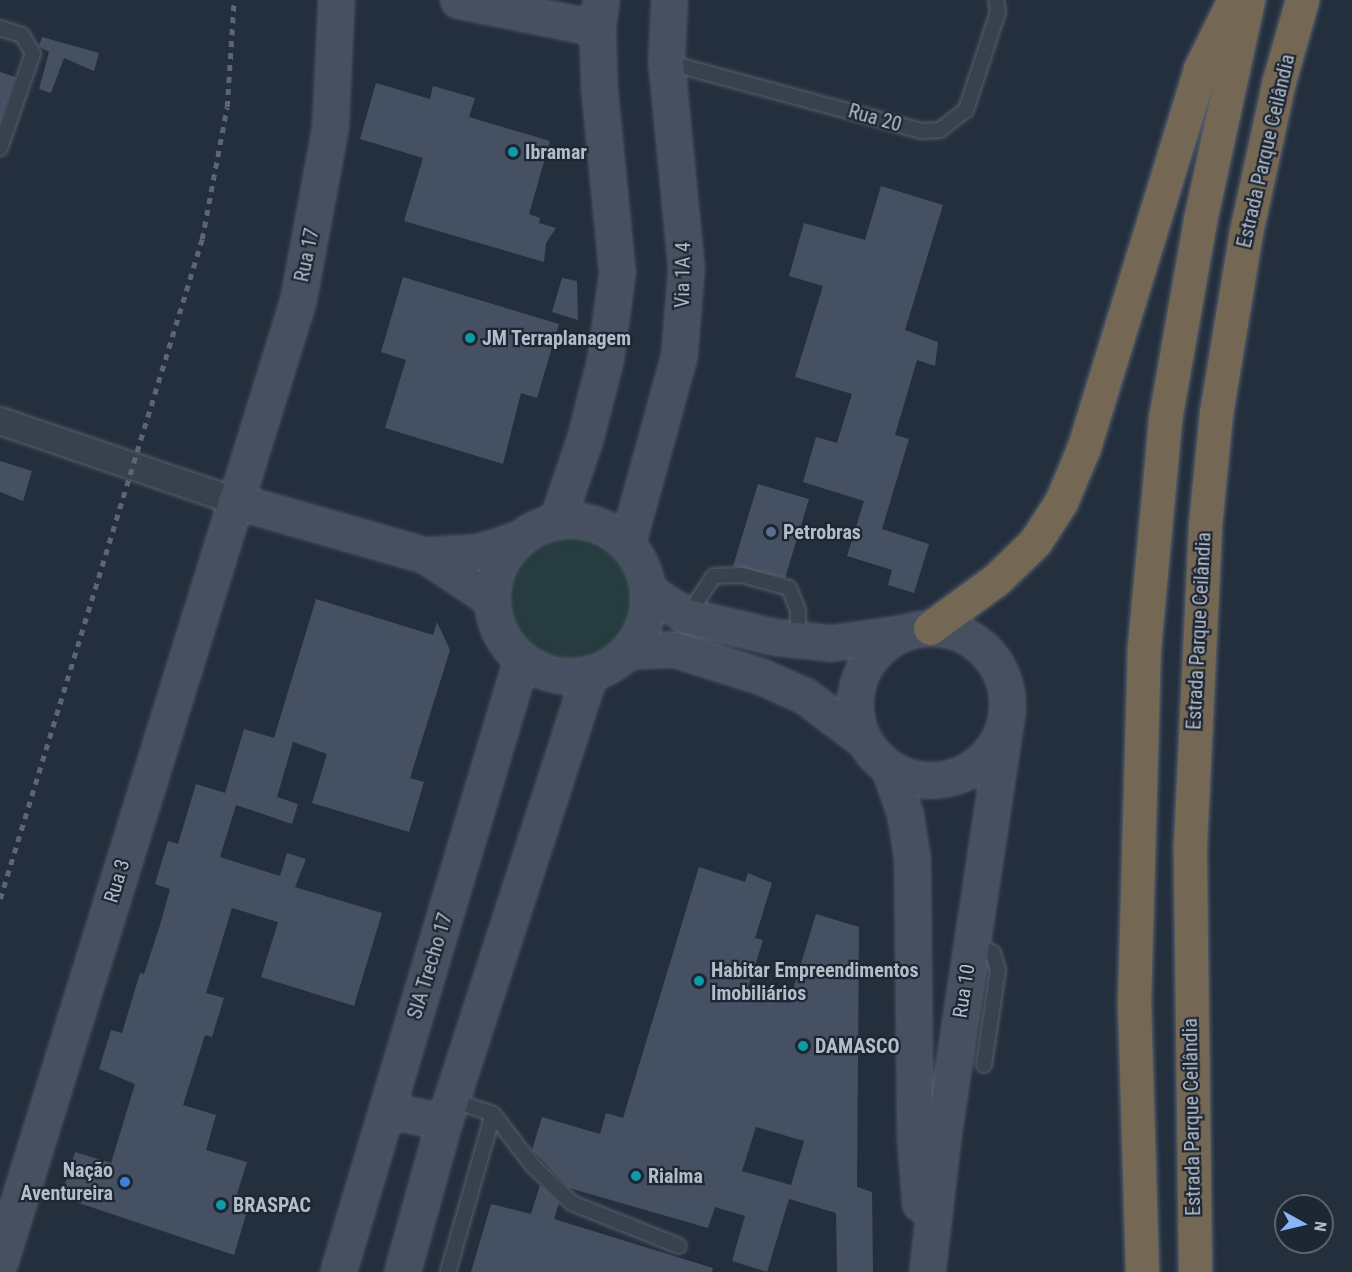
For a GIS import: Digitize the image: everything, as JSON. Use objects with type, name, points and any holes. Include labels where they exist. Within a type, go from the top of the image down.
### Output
[{"type":"highway","points":[[916,630],[997,579],[1035,542],[1061,502],[1084,447],[1200,69],[1234,0]]},
{"type":"highway","points":[[1142,1272],[1134,1003],[1144,647],[1165,419],[1200,220],[1248,0]]},
{"type":"highway","name":"Estrada Parque Ceilândia","points":[[1195,1272],[1190,845],[1205,525],[1216,413],[1246,232],[1279,81],[1302,0]]},
{"type":"street","name":"Rua 17","points":[[235,501],[298,300],[313,230],[330,128],[336,0]]},
{"type":"street","points":[[458,0],[599,14],[617,272],[605,360],[585,438],[556,520]]},
{"type":"street","name":"Via 1A 4","points":[[627,544],[679,355],[685,290],[683,203],[666,62],[669,0]]},
{"type":"street","points":[[0,421],[235,501],[425,555],[491,599]]},
{"type":"street","name":"Rua 3","points":[[0,1261],[235,501]]},
{"type":"street","points":[[425,555],[478,552],[518,539],[536,527],[556,520],[596,524],[627,544],[642,566],[648,591],[640,633],[628,651],[610,666],[589,675],[551,675],[521,660],[506,643],[495,622],[491,599],[495,577],[504,557],[518,539]]},
{"type":"street","points":[[628,651],[674,649],[760,676],[805,696],[862,739],[889,768],[921,780],[939,781],[964,773],[985,758],[1000,737],[1007,711],[1005,686],[995,663],[978,644],[955,632],[916,630],[831,643],[798,640],[723,627],[687,615],[648,591]]},
{"type":"street","points":[[862,739],[855,706],[856,689],[865,665],[881,646],[916,630]]},
{"type":"street","name":"SIA Trecho 17","points":[[338,1272],[521,660]]},
{"type":"street","points":[[402,1272],[448,1111],[589,675]]},
{"type":"street","name":"Rua 10","points":[[926,1272],[1007,711]]},
{"type":"street","name":"Rua 10","points":[[889,768],[905,814],[912,858],[916,949],[915,1138],[926,1272]]},
{"type":"street","points":[[387,1110],[448,1111]]},
{"type":"street","points":[[0,1268],[14,1272]]},
{"type":"lane","name":"Rua 20","points":[[666,62],[921,131],[940,130],[966,110],[998,12],[996,0]]},
{"type":"lane","points":[[0,28],[22,35],[33,53],[0,148]]},
{"type":"lane","points":[[687,615],[714,576],[742,575],[789,588],[798,610],[798,640]]},
{"type":"lane","points":[[972,943],[993,953],[998,970],[984,1065]]},
{"type":"lane","points":[[448,1111],[493,1114],[533,1166],[572,1203],[679,1246]]},
{"type":"lane","points":[[448,1272],[493,1114]]},
{"type":"green space","points":[[570,531],[596,536],[608,542],[618,551],[627,561],[633,573],[638,599],[633,625],[627,637],[618,647],[608,656],[596,662],[570,667],[544,662],[532,656],[522,647],[513,637],[507,625],[502,599],[507,573],[513,561],[522,551],[532,542],[544,536]]},
{"type":"building","points":[[42,37],[99,53],[94,71],[64,58],[51,93],[39,89],[49,52],[39,46]]},
{"type":"building","points":[[0,72],[15,77],[0,121]]},
{"type":"building","points":[[376,83],[430,99],[433,86],[475,98],[469,117],[550,141],[529,214],[540,218],[539,223],[556,228],[546,243],[544,262],[404,221],[423,158],[360,139]]},
{"type":"building","points":[[881,186],[943,205],[905,330],[938,342],[935,366],[917,360],[895,435],[909,439],[882,529],[929,544],[914,593],[888,585],[892,570],[847,556],[864,501],[803,482],[816,437],[837,443],[852,394],[795,377],[823,286],[789,276],[804,223],[865,240]]},
{"type":"building","points":[[403,277],[559,324],[537,398],[521,393],[503,464],[385,428],[406,360],[381,352]]},
{"type":"building","points":[[562,278],[577,281],[578,320],[552,312]]},
{"type":"building","points":[[0,461],[32,471],[23,501],[0,492]]},
{"type":"building","name":"Petrobras","points":[[758,484],[809,499],[785,578],[733,566]]},
{"type":"building","points":[[316,599],[433,635],[437,622],[450,650],[410,778],[424,782],[409,832],[312,803],[327,754],[293,742],[277,797],[298,804],[292,824],[236,805],[220,857],[280,876],[287,853],[306,859],[295,887],[382,913],[354,1006],[261,977],[278,922],[232,908],[206,993],[224,998],[212,1037],[205,1035],[183,1105],[216,1115],[206,1150],[247,1162],[237,1194],[251,1198],[234,1255],[61,1197],[75,1152],[111,1163],[135,1084],[99,1069],[111,1030],[122,1033],[140,973],[144,974],[160,925],[170,889],[155,884],[168,841],[178,844],[196,784],[225,793],[244,729],[274,738]]},
{"type":"building","points":[[699,867],[745,882],[748,873],[772,883],[755,938],[763,940],[746,994],[789,1003],[816,914],[859,927],[857,1187],[872,1192],[873,1272],[837,1272],[836,1213],[789,1199],[767,1272],[732,1261],[745,1216],[715,1207],[708,1228],[569,1188],[532,1150],[542,1117],[600,1134],[606,1113],[623,1118]],"holes":[[[756,1127],[804,1141],[791,1185],[742,1171]]]},
{"type":"building","points":[[540,1185],[559,1203],[554,1219],[713,1268],[712,1272],[471,1272],[491,1204],[531,1214]]},
{"type":"railway","points":[[0,899],[202,239],[227,107],[234,0]]},
{"type":"place","name":"Ibramar","points":[[513,152]]},
{"type":"place","name":"JM Terraplanagem","points":[[470,338]]},
{"type":"place","name":"Petrobras","points":[[771,532]]},
{"type":"place","name":"Habitar Empreendimentos Imobiliários","points":[[699,981]]},
{"type":"place","name":"DAMASCO","points":[[803,1046]]},
{"type":"place","name":"Rialma","points":[[636,1176]]},
{"type":"place","name":"Nação Aventureira","points":[[125,1182]]},
{"type":"place","name":"BRASPAC","points":[[221,1205]]}]
